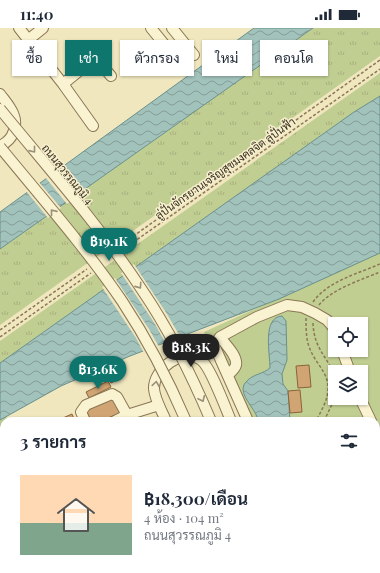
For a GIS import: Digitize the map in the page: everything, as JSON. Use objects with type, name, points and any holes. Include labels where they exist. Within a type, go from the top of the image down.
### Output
[{"type":"street","points":[[19,28],[28,40],[43,28]]},
{"type":"street","points":[[151,28],[161,40]]},
{"type":"street","points":[[169,40],[175,31],[182,40]]},
{"type":"street","points":[[57,76],[92,126]]},
{"type":"street","points":[[63,84],[73,76]]},
{"type":"street","points":[[0,94],[11,108],[15,118],[16,127],[12,136],[5,144],[0,146],[87,253],[122,301],[158,361],[184,417]]},
{"type":"street","name":"ถนนสุวรรณภูมิ 4","points":[[0,109],[104,237],[142,290],[184,362],[209,417]]},
{"type":"street","points":[[200,359],[217,341],[257,317],[287,305],[302,307],[328,321]]},
{"type":"street","points":[[217,341],[228,375],[246,417]]},
{"type":"street","points":[[164,417],[154,389],[155,381],[159,372],[166,364],[175,359],[186,357],[200,359],[207,369],[229,417]]},
{"type":"street","points":[[83,417],[81,412],[84,407],[112,394],[117,397],[128,415]]},
{"type":"street","points":[[124,417],[159,405]]},
{"type":"street","points":[[363,405],[369,417]]},
{"type":"path","points":[[118,246],[380,60]]},
{"type":"path","name":"ลู่ปั่นจักรยานเจริญสุขมงคลจิต ลู่ปั่นฟ้า","points":[[122,250],[380,69]]},
{"type":"path","points":[[0,330],[86,269]]},
{"type":"path","points":[[0,337],[96,269]]},
{"type":"path","points":[[326,417],[332,405]]},
{"type":"green space","points":[[313,28],[380,28],[380,56],[0,325],[0,249],[245,76],[252,76],[252,71],[260,65],[260,76],[328,76],[328,40],[296,40]]},
{"type":"green space","points":[[380,73],[380,96],[354,112],[0,363],[0,341]]},
{"type":"green space","points":[[380,252],[380,417],[240,417],[204,332]]},
{"type":"water","points":[[254,28],[313,28],[296,40],[260,40],[260,65],[252,71],[252,40],[237,40]]},
{"type":"water","points":[[202,66],[202,76],[245,76],[0,249],[0,212],[188,76],[194,76],[194,71]]},
{"type":"water","points":[[380,96],[380,253],[279,299],[130,356],[61,386],[5,417],[0,417],[0,363],[354,112]]},
{"type":"water","points":[[282,316],[286,321],[287,360],[282,374],[283,384],[288,391],[290,417],[257,417],[244,395],[243,390],[244,385],[250,378],[270,368],[268,337],[269,329],[276,318]]},
{"type":"pier","points":[[58,168],[80,195],[67,204],[45,177]]},
{"type":"pier","points":[[39,182],[61,208],[48,218],[26,191]]},
{"type":"pier","points":[[134,264],[181,338],[166,344],[155,324],[121,273]]},
{"type":"pier","points":[[115,278],[149,329],[159,347],[144,353],[136,338],[102,287]]},
{"type":"building","points":[[309,365],[311,387],[298,388],[296,366]]},
{"type":"building","points":[[115,375],[117,380],[111,383],[108,378]]},
{"type":"building","points":[[108,381],[111,387],[89,398],[86,392]]},
{"type":"building","points":[[300,390],[302,412],[290,413],[288,391]]},
{"type":"building","points":[[115,397],[122,412],[110,417],[89,417],[86,410]]},
{"type":"building","points":[[72,414],[73,417],[65,417]]}]
